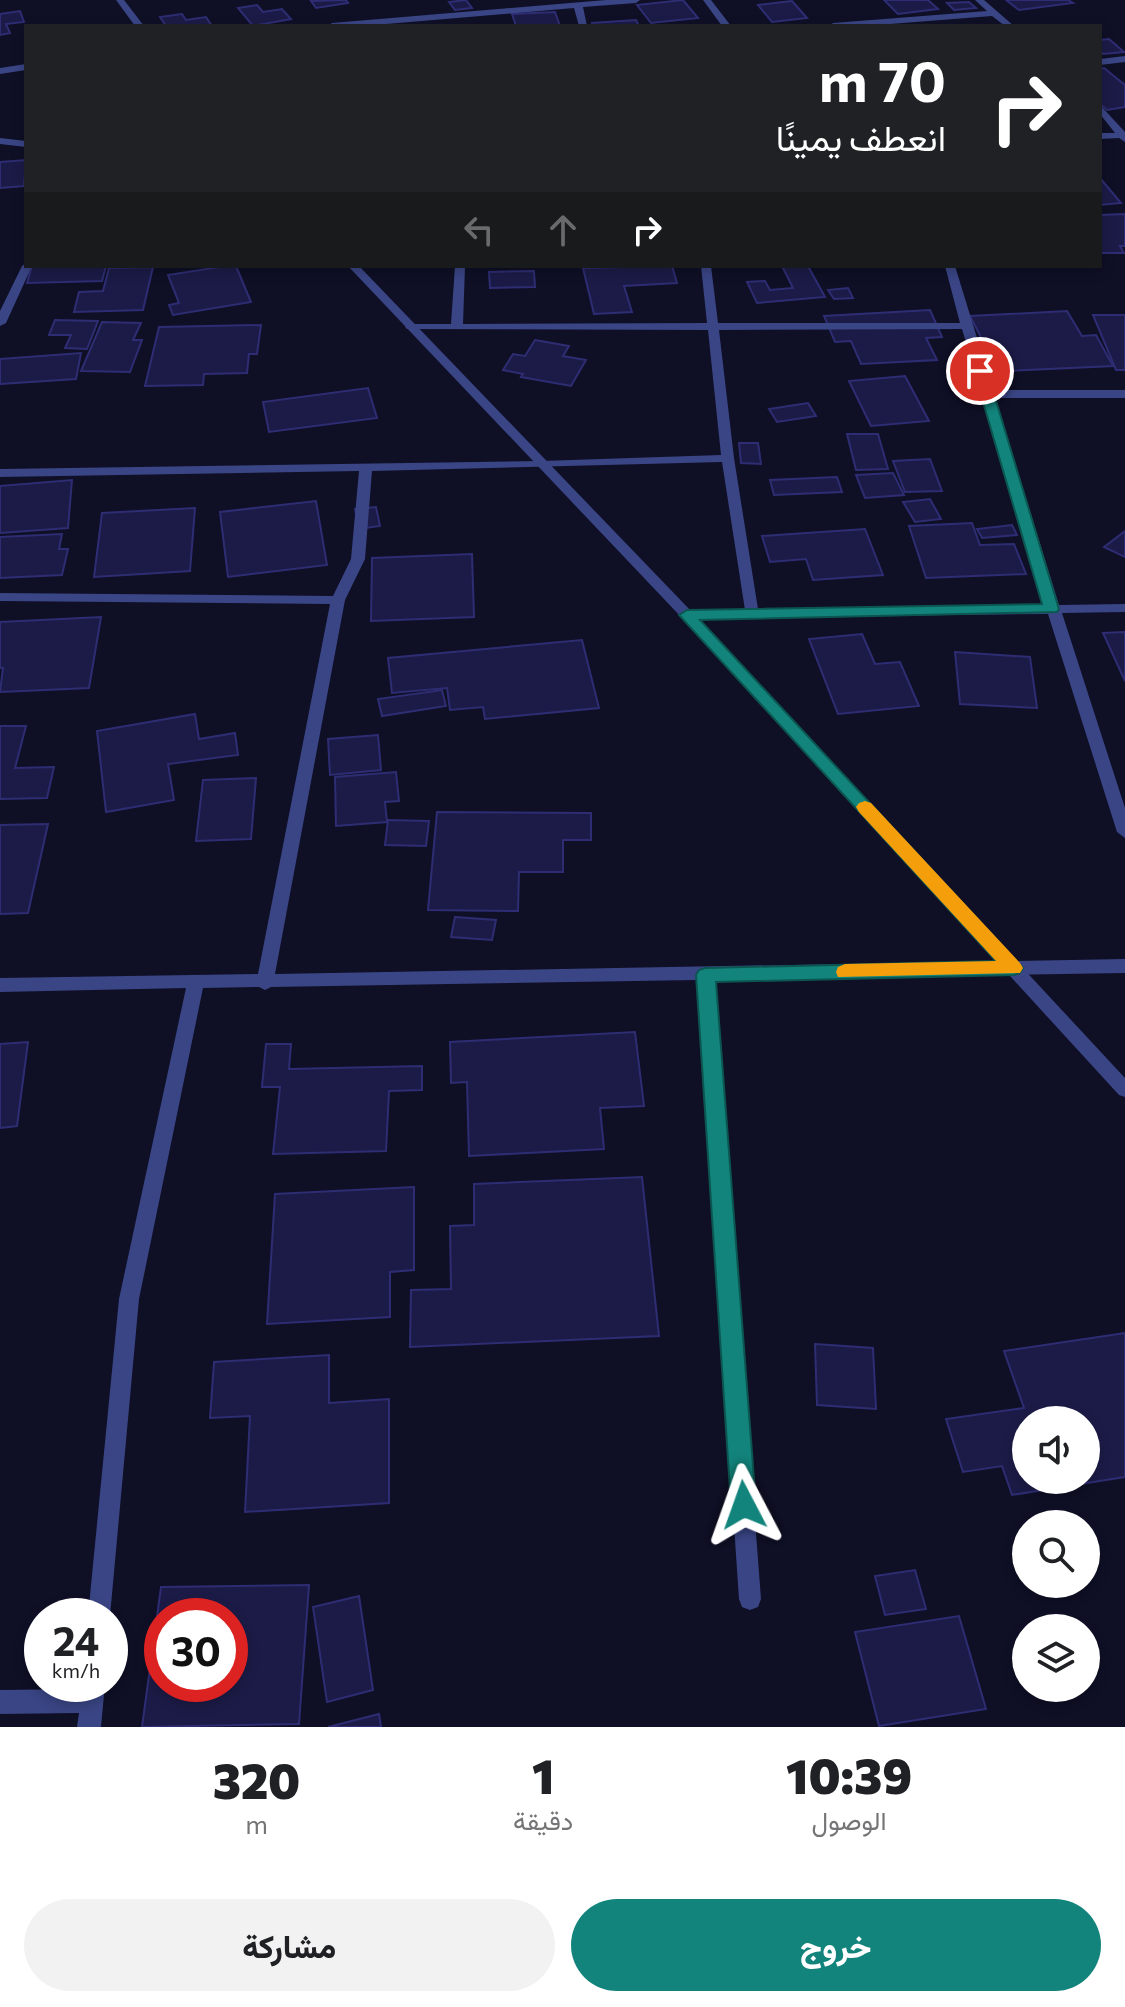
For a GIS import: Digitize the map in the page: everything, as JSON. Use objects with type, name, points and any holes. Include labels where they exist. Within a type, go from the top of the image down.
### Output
[{"type":"street","points":[[120,0],[138,24]]},
{"type":"street","points":[[351,24],[544,4],[578,5],[636,0]]},
{"type":"street","points":[[707,0],[725,24]]},
{"type":"street","points":[[979,0],[1008,24]]},
{"type":"street","points":[[578,5],[583,24]]},
{"type":"street","points":[[858,24],[994,13]]},
{"type":"street","points":[[1102,62],[1125,59]]},
{"type":"street","points":[[0,71],[24,67]]},
{"type":"street","points":[[1102,110],[1124,137]]},
{"type":"street","points":[[1102,136],[1124,137]]},
{"type":"street","points":[[0,141],[24,144]]},
{"type":"street","points":[[0,323],[26,268]]},
{"type":"street","points":[[355,268],[687,615],[1125,1090]]},
{"type":"street","points":[[457,326],[460,268]]},
{"type":"street","points":[[706,268],[728,458],[752,613]]},
{"type":"street","points":[[950,268],[965,326],[1052,609],[1125,832]]},
{"type":"street","points":[[411,327],[965,326]]},
{"type":"street","points":[[988,394],[1125,394]]},
{"type":"street","points":[[0,473],[541,465],[728,458]]},
{"type":"street","points":[[265,983],[338,600],[358,559],[366,468]]},
{"type":"street","points":[[0,597],[338,600]]},
{"type":"street","points":[[687,615],[1125,608]]},
{"type":"street","points":[[0,985],[265,983],[1125,966]]},
{"type":"street","points":[[705,975],[750,1599]]},
{"type":"street","points":[[101,1598],[129,1299],[196,983]]},
{"type":"street","points":[[0,1702],[24,1699]]},
{"type":"street","points":[[89,1727],[91,1702]]},
{"type":"building","points":[[346,0],[348,3],[316,8],[311,1]]},
{"type":"building","points":[[466,0],[472,8],[455,10],[449,2]]},
{"type":"building","points":[[683,0],[698,18],[651,23],[637,5]]},
{"type":"building","points":[[884,0],[928,0],[938,9],[898,14]]},
{"type":"building","points":[[1006,0],[1068,0],[1073,3],[1019,10]]},
{"type":"building","points":[[792,1],[807,18],[772,22],[758,5]]},
{"type":"building","points":[[969,2],[976,8],[954,10],[947,3]]},
{"type":"building","points":[[257,5],[263,12],[282,9],[291,19],[251,24],[238,8]]},
{"type":"building","points":[[20,11],[24,22],[6,24],[10,33],[0,35],[0,14]]},
{"type":"building","points":[[555,12],[559,24],[515,24],[512,14]]},
{"type":"building","points":[[182,14],[186,20],[206,17],[211,24],[165,24],[160,17]]},
{"type":"building","points":[[636,20],[638,24],[592,24]]},
{"type":"building","points":[[1109,39],[1124,52],[1103,54],[1102,40]]},
{"type":"building","points":[[1102,68],[1125,85],[1125,107],[1107,110],[1102,106]]},
{"type":"building","points":[[24,160],[24,186],[0,188],[0,162]]},
{"type":"building","points":[[1102,180],[1121,203],[1102,205]]},
{"type":"building","points":[[1125,214],[1125,246],[1120,246],[1124,253],[1102,253],[1102,215]]},
{"type":"building","points":[[31,268],[105,268],[102,281],[27,283]]},
{"type":"building","points":[[109,268],[153,268],[143,310],[74,312],[79,292],[103,291]]},
{"type":"building","points":[[213,268],[237,268],[251,302],[173,315],[169,305],[179,303],[168,275]]},
{"type":"building","points":[[583,268],[673,268],[677,283],[624,286],[632,312],[594,314]]},
{"type":"building","points":[[783,268],[809,268],[825,297],[757,303],[747,282],[765,281],[770,290],[793,288]]},
{"type":"building","points":[[534,271],[535,287],[490,288],[489,272]]},
{"type":"building","points":[[848,288],[853,298],[834,299],[828,290]]},
{"type":"building","points":[[930,310],[942,337],[926,338],[937,360],[861,364],[851,341],[835,342],[824,316]]},
{"type":"building","points":[[1067,311],[1082,336],[1096,335],[1113,366],[986,372],[972,344],[984,343],[970,316]]},
{"type":"building","points":[[1093,315],[1125,315],[1125,370],[1116,370]]},
{"type":"building","points":[[55,320],[98,321],[87,349],[65,348],[71,335],[49,335]]},
{"type":"building","points":[[102,322],[141,323],[133,340],[142,340],[130,372],[81,371]]},
{"type":"building","points":[[261,325],[257,354],[249,354],[247,373],[204,374],[203,385],[145,386],[159,327]]},
{"type":"building","points":[[535,340],[569,346],[563,356],[586,360],[571,386],[521,377],[523,374],[503,370],[513,354],[525,356]]},
{"type":"building","points":[[81,353],[76,379],[0,384],[0,359]]},
{"type":"building","points":[[905,376],[929,421],[871,426],[849,381]]},
{"type":"building","points":[[368,388],[377,418],[269,432],[263,402]]},
{"type":"building","points":[[808,403],[816,416],[777,422],[769,409]]},
{"type":"building","points":[[847,434],[878,434],[888,469],[856,470]]},
{"type":"building","points":[[739,443],[758,443],[761,464],[741,463]]},
{"type":"building","points":[[930,459],[942,491],[905,492],[893,461]]},
{"type":"building","points":[[893,473],[904,495],[865,498],[856,475]]},
{"type":"building","points":[[837,477],[842,492],[774,495],[770,480]]},
{"type":"building","points":[[72,480],[68,528],[0,533],[0,486]]},
{"type":"building","points":[[930,499],[941,519],[915,522],[903,502]]},
{"type":"building","points":[[316,501],[327,565],[228,577],[220,512]]},
{"type":"building","points":[[376,507],[380,526],[359,529],[355,509]]},
{"type":"building","points":[[195,508],[190,571],[94,577],[102,513]]},
{"type":"building","points":[[972,523],[980,545],[1014,544],[1026,574],[926,578],[909,526]]},
{"type":"building","points":[[1012,525],[1017,535],[982,538],[977,529]]},
{"type":"building","points":[[865,529],[883,575],[813,580],[806,559],[770,562],[762,536]]},
{"type":"building","points":[[1125,531],[1125,557],[1104,547]]},
{"type":"building","points":[[62,534],[59,549],[68,549],[62,575],[0,578],[0,537]]},
{"type":"building","points":[[472,554],[474,617],[371,621],[372,558]]},
{"type":"building","points":[[101,617],[89,688],[0,692],[3,668],[0,668],[0,622]]},
{"type":"building","points":[[1125,632],[1125,681],[1103,633]]},
{"type":"building","points":[[862,634],[875,664],[900,662],[919,706],[838,714],[809,639]]},
{"type":"building","points":[[582,640],[599,708],[485,719],[483,707],[450,710],[447,688],[392,693],[388,658]]},
{"type":"building","points":[[955,652],[1030,657],[1037,708],[960,704]]},
{"type":"building","points":[[442,690],[446,706],[382,716],[378,699]]},
{"type":"building","points":[[195,714],[199,739],[235,733],[238,755],[168,764],[174,800],[106,812],[97,731]]},
{"type":"building","points":[[0,726],[26,726],[15,768],[54,767],[47,798],[0,799]]},
{"type":"building","points":[[378,735],[381,770],[330,775],[328,739]]},
{"type":"building","points":[[396,772],[399,801],[385,802],[387,822],[336,826],[335,777]]},
{"type":"building","points":[[256,778],[251,839],[196,841],[203,780]]},
{"type":"building","points":[[437,812],[591,813],[591,840],[563,840],[563,872],[519,872],[518,911],[428,910]]},
{"type":"building","points":[[388,820],[429,821],[426,846],[385,845]]},
{"type":"building","points":[[48,824],[28,913],[0,914],[0,825]]},
{"type":"building","points":[[455,917],[496,920],[492,940],[451,937]]},
{"type":"building","points":[[635,1032],[644,1106],[600,1108],[604,1149],[469,1156],[467,1082],[451,1083],[450,1042]]},
{"type":"building","points":[[28,1042],[17,1126],[0,1128],[0,1044]]},
{"type":"building","points":[[266,1044],[291,1044],[289,1069],[422,1066],[422,1090],[389,1091],[386,1151],[273,1154],[280,1087],[262,1087]]},
{"type":"building","points":[[642,1177],[659,1336],[410,1347],[411,1290],[451,1289],[450,1226],[474,1225],[474,1184]]},
{"type":"building","points":[[414,1187],[414,1270],[390,1272],[390,1317],[267,1324],[275,1194]]},
{"type":"building","points":[[1125,1333],[1125,1477],[1100,1481],[1100,1406],[1023,1406],[1004,1351]]},
{"type":"building","points":[[815,1344],[873,1348],[876,1409],[817,1405]]},
{"type":"building","points":[[329,1355],[329,1403],[389,1399],[389,1503],[245,1512],[250,1416],[210,1418],[214,1362]]},
{"type":"building","points":[[1012,1410],[1012,1494],[1018,1494],[1012,1495],[1002,1466],[963,1472],[946,1419]]},
{"type":"building","points":[[915,1570],[926,1609],[885,1615],[875,1576]]},
{"type":"building","points":[[309,1585],[299,1724],[142,1727],[145,1702],[248,1702],[248,1598],[160,1598],[161,1587]]},
{"type":"building","points":[[359,1596],[373,1690],[327,1702],[313,1607]]},
{"type":"building","points":[[959,1616],[986,1709],[879,1726],[855,1632]]},
{"type":"building","points":[[379,1714],[381,1727],[328,1727]]},
{"type":"slow traffic","points":[[845,972],[1014,968],[865,807]]},
{"type":"route","points":[[744,1505],[705,975],[1014,968],[687,615],[1052,609],[980,371]]}]
